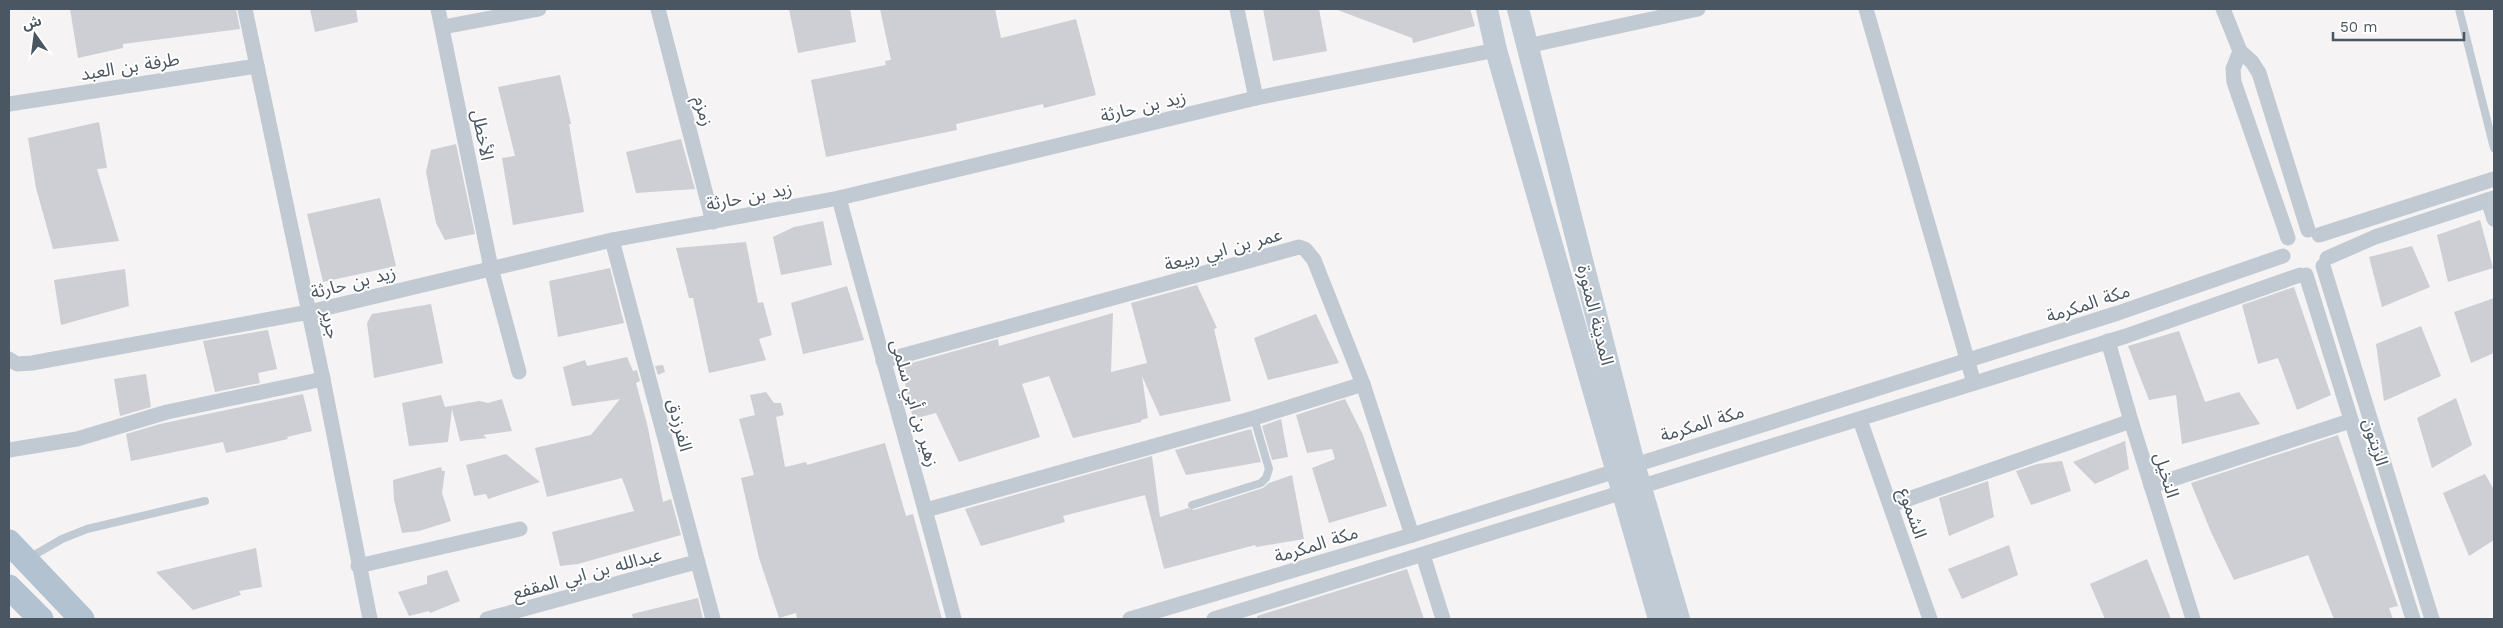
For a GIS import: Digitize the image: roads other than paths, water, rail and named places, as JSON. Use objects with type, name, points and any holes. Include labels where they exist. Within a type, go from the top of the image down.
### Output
[{"type":"main road","points":[[1487,9],[1496,50],[1632,490],[1680,619]]},
{"type":"main road","name":"المدينة المنورة","points":[[1518,9],[1625,467]]},
{"type":"main road","points":[[1632,490],[1660,619]]},
{"type":"main road","points":[[9,542],[82,619]]},
{"type":"main road","points":[[9,587],[40,619]]},
{"type":"street","name":"جرير","points":[[245,9],[323,379],[358,566],[370,619]]},
{"type":"street","name":"الأخطل","points":[[438,9],[491,268],[519,372]]},
{"type":"street","points":[[443,27],[539,9]]},
{"type":"street","name":"زمزم","points":[[658,9],[713,222]]},
{"type":"street","points":[[1237,9],[1256,98]]},
{"type":"street","points":[[1527,46],[1698,9]]},
{"type":"street","points":[[1866,9],[1974,384]]},
{"type":"street","points":[[2223,9],[2240,51],[2252,62],[2258,73],[2313,232],[2327,247],[2325,262],[2432,619]]},
{"type":"street","name":"زيد بن حارثة","points":[[9,359],[17,364],[32,363],[309,312],[612,240],[839,198],[1256,98],[1496,50]]},
{"type":"street","points":[[2240,51],[2233,69],[2234,82],[2288,238]]},
{"type":"street","name":"طرفة بن العبد","points":[[9,104],[257,66]]},
{"type":"street","points":[[2303,275],[2288,268],[2283,256],[2285,243],[2288,238],[2301,231],[2313,232],[2494,179]]},
{"type":"street","name":"زهير بن أبي سلمى","points":[[839,198],[926,510],[954,619]]},
{"type":"street","points":[[1214,619],[1860,420],[2108,341],[2303,275],[2312,274],[2325,262],[2375,237],[2491,199],[2494,220]]},
{"type":"street","name":"الفرزدق","points":[[612,240],[696,562],[713,619]]},
{"type":"street","name":"عمر بن ابي ربيعة","points":[[883,361],[1299,248],[1310,252],[1314,260],[1363,384],[1412,535]]},
{"type":"street","name":"مكة المكرمة","points":[[1130,619],[1412,535],[2118,313],[2283,256]]},
{"type":"street","name":"الزيتون","points":[[2303,275],[2412,619]]},
{"type":"street","name":"النخيل","points":[[2108,341],[2193,619]]},
{"type":"street","points":[[9,450],[77,439],[167,412],[323,379]]},
{"type":"street","points":[[926,510],[1254,418],[1363,384]]},
{"type":"street","name":"الشموع","points":[[1860,420],[1930,619]]},
{"type":"street","points":[[1891,505],[2131,421]]},
{"type":"street","points":[[2151,486],[2350,421]]},
{"type":"street","points":[[358,566],[520,529]]},
{"type":"street","points":[[1423,555],[1443,619]]},
{"type":"street","name":"عبدالله بن ابي المقفع","points":[[487,619],[696,562]]},
{"type":"lane","points":[[2458,9],[2494,148]]},
{"type":"lane","points":[[1192,505],[1261,483],[1266,478],[1269,469],[1254,418]]},
{"type":"lane","points":[[26,560],[62,539],[87,528],[205,501]]}]
